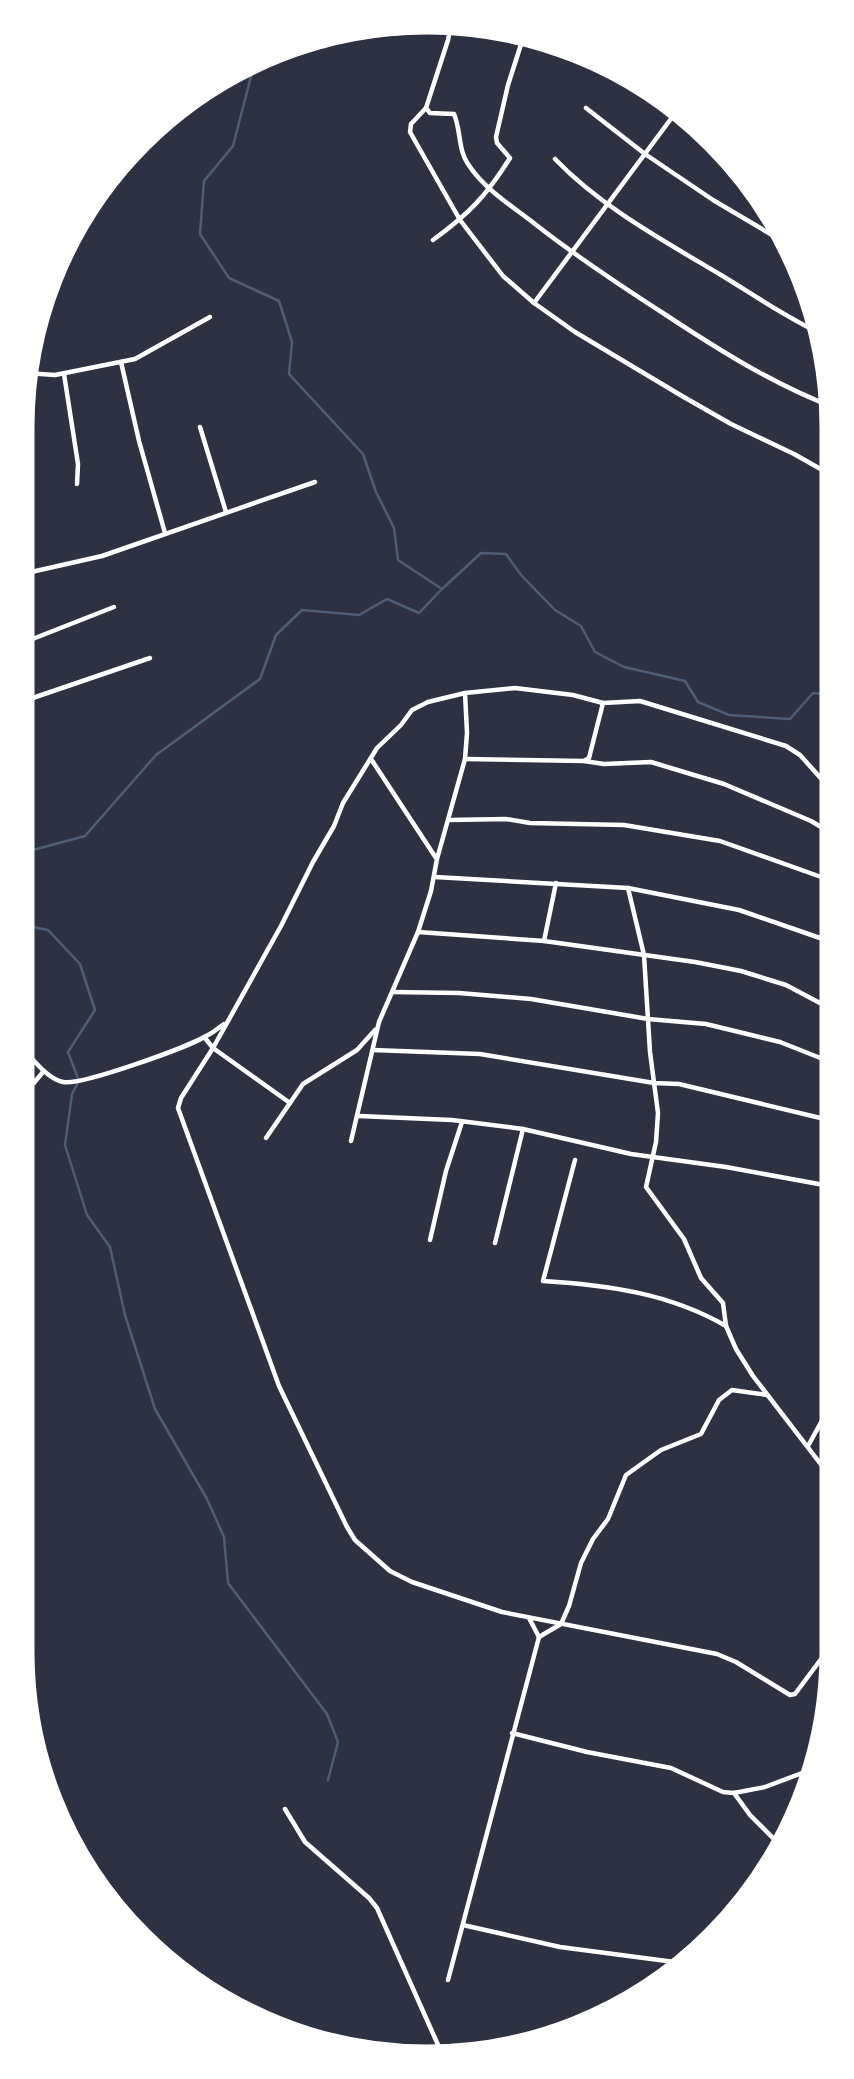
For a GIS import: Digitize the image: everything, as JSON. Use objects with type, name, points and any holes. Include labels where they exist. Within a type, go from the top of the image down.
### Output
[{"type":"street","points":[[450,31],[426,108],[411,124],[410,132],[460,220],[503,276],[534,303],[575,332],[731,424],[824,471]]},
{"type":"street","points":[[433,240],[460,220],[490,190],[510,158],[497,143],[496,137],[522,41]]},
{"type":"street","points":[[426,108],[429,113],[454,114],[463,156],[468,165],[490,190],[571,253],[758,373],[823,402]]},
{"type":"street","points":[[586,108],[645,154],[713,200],[775,236]]},
{"type":"street","points":[[534,303],[673,116]]},
{"type":"street","points":[[555,159],[608,203],[670,244],[812,328]]},
{"type":"street","points":[[33,373],[64,374],[135,359],[210,317]]},
{"type":"street","points":[[121,362],[139,441],[166,533]]},
{"type":"street","points":[[64,374],[78,464],[77,484]]},
{"type":"street","points":[[200,427],[226,512]]},
{"type":"street","points":[[30,572],[102,556],[316,482]]},
{"type":"street","points":[[30,640],[114,607]]},
{"type":"street","points":[[30,699],[149,658]]},
{"type":"street","points":[[824,782],[800,755],[770,739],[703,722],[640,701],[603,703],[573,695],[515,688],[466,693],[428,702],[412,710],[377,748],[343,803],[334,826],[281,926],[213,1048],[181,1098],[178,1112],[279,1387],[346,1527],[355,1539],[390,1571],[412,1582],[529,1618],[717,1654],[736,1662],[790,1695],[795,1694],[824,1655]]},
{"type":"street","points":[[266,1138],[308,1079],[357,1050],[372,1035],[379,1022],[418,932],[435,877],[437,859],[465,759],[466,693]]},
{"type":"street","points":[[584,761],[589,758],[603,703]]},
{"type":"street","points":[[371,759],[437,859]]},
{"type":"street","points":[[465,759],[584,761],[604,764],[651,762],[724,784],[824,829]]},
{"type":"street","points":[[449,820],[506,819],[530,823],[624,825],[720,841],[824,878]]},
{"type":"street","points":[[435,877],[628,888],[739,910],[820,938]]},
{"type":"street","points":[[544,941],[555,883]]},
{"type":"street","points":[[628,888],[644,955],[658,1113],[646,1187],[684,1239],[701,1278],[723,1303],[726,1326],[736,1349],[767,1395],[824,1468]]},
{"type":"street","points":[[418,932],[544,941],[741,971],[786,985],[824,1005]]},
{"type":"street","points":[[392,992],[459,993],[531,999],[648,1019],[706,1024],[780,1042],[824,1059]]},
{"type":"street","points":[[351,1141],[379,1022]]},
{"type":"street","points":[[30,1054],[43,1072],[63,1083],[79,1081],[144,1062],[205,1038],[225,1023]]},
{"type":"street","points":[[205,1038],[213,1048],[290,1103]]},
{"type":"street","points":[[373,1050],[480,1054],[654,1083],[679,1084],[824,1119]]},
{"type":"street","points":[[30,1088],[43,1072]]},
{"type":"street","points":[[359,1116],[462,1122],[523,1129],[631,1154],[824,1187]]},
{"type":"street","points":[[430,1240],[446,1171],[462,1122]]},
{"type":"street","points":[[495,1242],[523,1129]]},
{"type":"street","points":[[575,1160],[543,1281],[617,1287],[658,1296],[726,1326]]},
{"type":"street","points":[[539,1637],[561,1624],[581,1563],[593,1539],[608,1519],[626,1475],[661,1450],[701,1434],[719,1400],[732,1390],[767,1395]]},
{"type":"street","points":[[807,1446],[824,1416]]},
{"type":"street","points":[[448,1980],[539,1637],[529,1618]]},
{"type":"street","points":[[512,1733],[587,1752],[671,1768],[723,1792],[734,1793],[765,1787],[806,1772]]},
{"type":"street","points":[[734,1793],[750,1815],[776,1841]]},
{"type":"street","points":[[285,1809],[305,1842],[377,1908],[440,2049]]},
{"type":"street","points":[[463,1925],[560,1947],[675,1962]]},
{"type":"waterway","points":[[253,70],[233,146],[204,181],[200,234],[229,278],[279,301],[292,342],[289,374],[363,454],[376,492],[394,528],[398,560],[442,589],[481,553],[506,554],[521,575],[555,610],[581,626],[595,652],[624,667],[685,681],[698,702],[729,715],[790,719],[813,693],[824,694]]},
{"type":"waterway","points":[[30,851],[85,836],[156,755],[260,679],[276,635],[302,610],[359,615],[387,599],[419,613],[441,590]]},
{"type":"waterway","points":[[30,926],[48,930],[80,964],[95,1010],[68,1052],[79,1081],[72,1094],[65,1145],[87,1215],[110,1247],[125,1315],[155,1409],[207,1499],[224,1537],[228,1583],[327,1714],[338,1742],[328,1780]]}]
